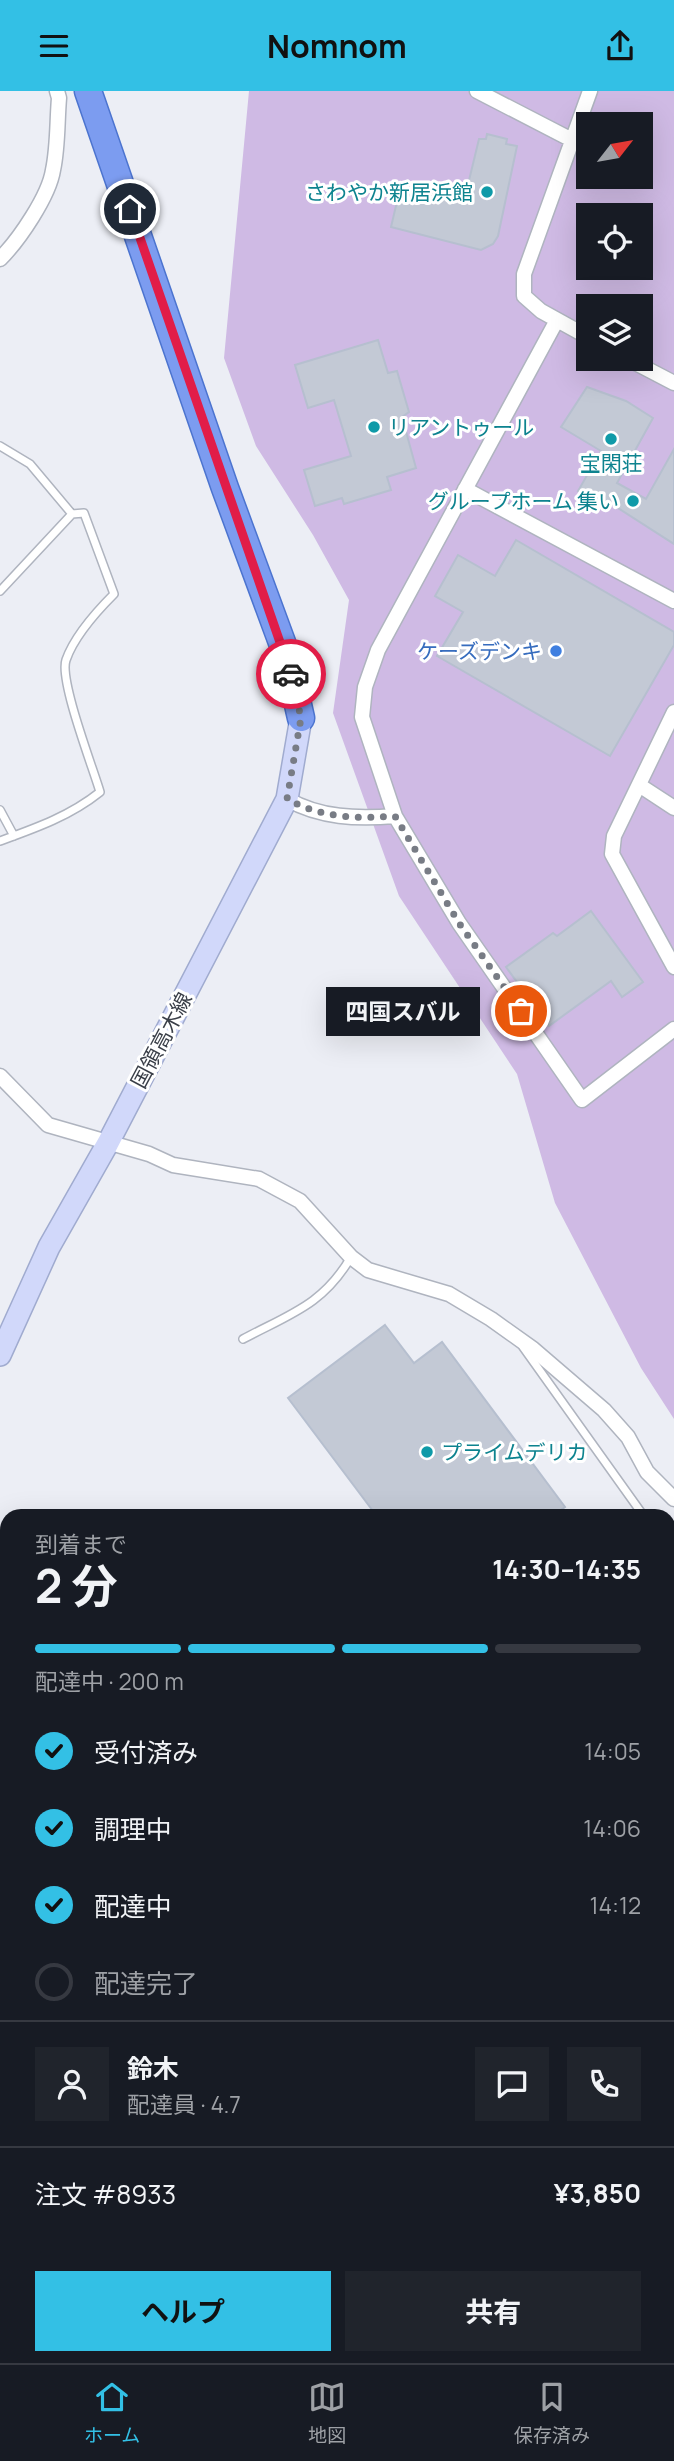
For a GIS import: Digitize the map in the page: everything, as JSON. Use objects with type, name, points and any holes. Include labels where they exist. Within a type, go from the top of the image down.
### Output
[{"type":"highway","points":[[90,91],[225,488],[287,656],[301,718]]},
{"type":"main road","name":"国領高木線","points":[[0,1355],[49,1247],[108,1143],[287,799],[301,718]]},
{"type":"street","points":[[0,259],[10,249],[47,190],[53,171],[59,99],[57,91]]},
{"type":"street","points":[[478,91],[572,140]]},
{"type":"street","points":[[576,330],[524,296],[524,274],[590,91]]},
{"type":"street","points":[[557,320],[378,650],[365,687],[362,717],[395,816],[459,923],[582,1100],[674,1030]]},
{"type":"street","points":[[651,371],[674,383]]},
{"type":"street","points":[[465,489],[674,601]]},
{"type":"street","points":[[674,712],[614,836],[612,854],[674,967]]},
{"type":"street","points":[[639,785],[674,808]]},
{"type":"street","points":[[287,799],[306,810],[360,819],[395,816]]},
{"type":"street","points":[[0,1076],[48,1125],[149,1154],[173,1165],[259,1179],[300,1201],[351,1257],[368,1270],[449,1294],[514,1335],[604,1410],[628,1437],[647,1472],[674,1499]]},
{"type":"lane","points":[[0,446],[30,464],[72,514]]},
{"type":"lane","points":[[0,591],[72,514],[84,513],[114,594],[78,639],[65,662],[66,681],[100,792],[83,805],[0,841]]},
{"type":"lane","points":[[0,810],[14,836]]},
{"type":"lane","points":[[243,1339],[318,1300],[338,1279],[351,1257]]},
{"type":"lane","points":[[514,1335],[639,1509]]},
{"type":"shaded area","points":[[249,91],[674,91],[674,1419],[641,1368],[555,1203],[517,1074],[399,896],[333,713],[349,600],[313,535],[256,446],[224,358]]},
{"type":"building","name":"さわやか新居浜館","points":[[487,134],[507,139],[506,144],[517,146],[498,236],[493,244],[481,250],[391,227],[399,193],[421,198],[423,190],[464,201],[479,139],[486,139]]},
{"type":"building","name":"リアントゥール","points":[[378,340],[388,373],[397,371],[409,412],[402,417],[416,468],[387,477],[391,490],[344,504],[342,498],[315,506],[304,470],[351,456],[334,400],[308,408],[295,365]]},
{"type":"building","name":"宝閑荘","points":[[587,387],[626,401],[653,418],[617,483],[646,499],[674,449],[674,544],[607,501],[605,505],[578,491],[601,451],[561,427]]},
{"type":"building","name":"ケーズデンキ","points":[[516,540],[674,632],[674,645],[610,756],[437,656],[463,612],[435,596],[458,555],[495,576]]},
{"type":"building","points":[[591,911],[643,982],[622,997],[611,981],[549,1026],[506,967],[553,933],[557,936]]},
{"type":"building","name":"プライムデリカ","points":[[385,1325],[414,1363],[442,1342],[565,1507],[371,1509],[288,1398]]},
{"type":"way so far","points":[[291,674],[301,718],[296,761],[287,799],[306,810],[360,819],[395,816],[459,923],[521,1011]]},
{"type":"place","name":"さわやか新居浜館","points":[[487,192]]},
{"type":"place","name":"リアントゥール","points":[[374,427]]},
{"type":"place","name":"宝閑荘","points":[[611,439]]},
{"type":"place","name":"グループホーム 集い","points":[[633,501]]},
{"type":"place","name":"ケーズデンキ","points":[[556,651]]},
{"type":"place","name":"四国スバル","points":[[521,1011]]},
{"type":"place","name":"プライムデリカ","points":[[427,1452]]},
{"type":"route","points":[[130,209],[225,488],[287,656],[291,674]]}]
